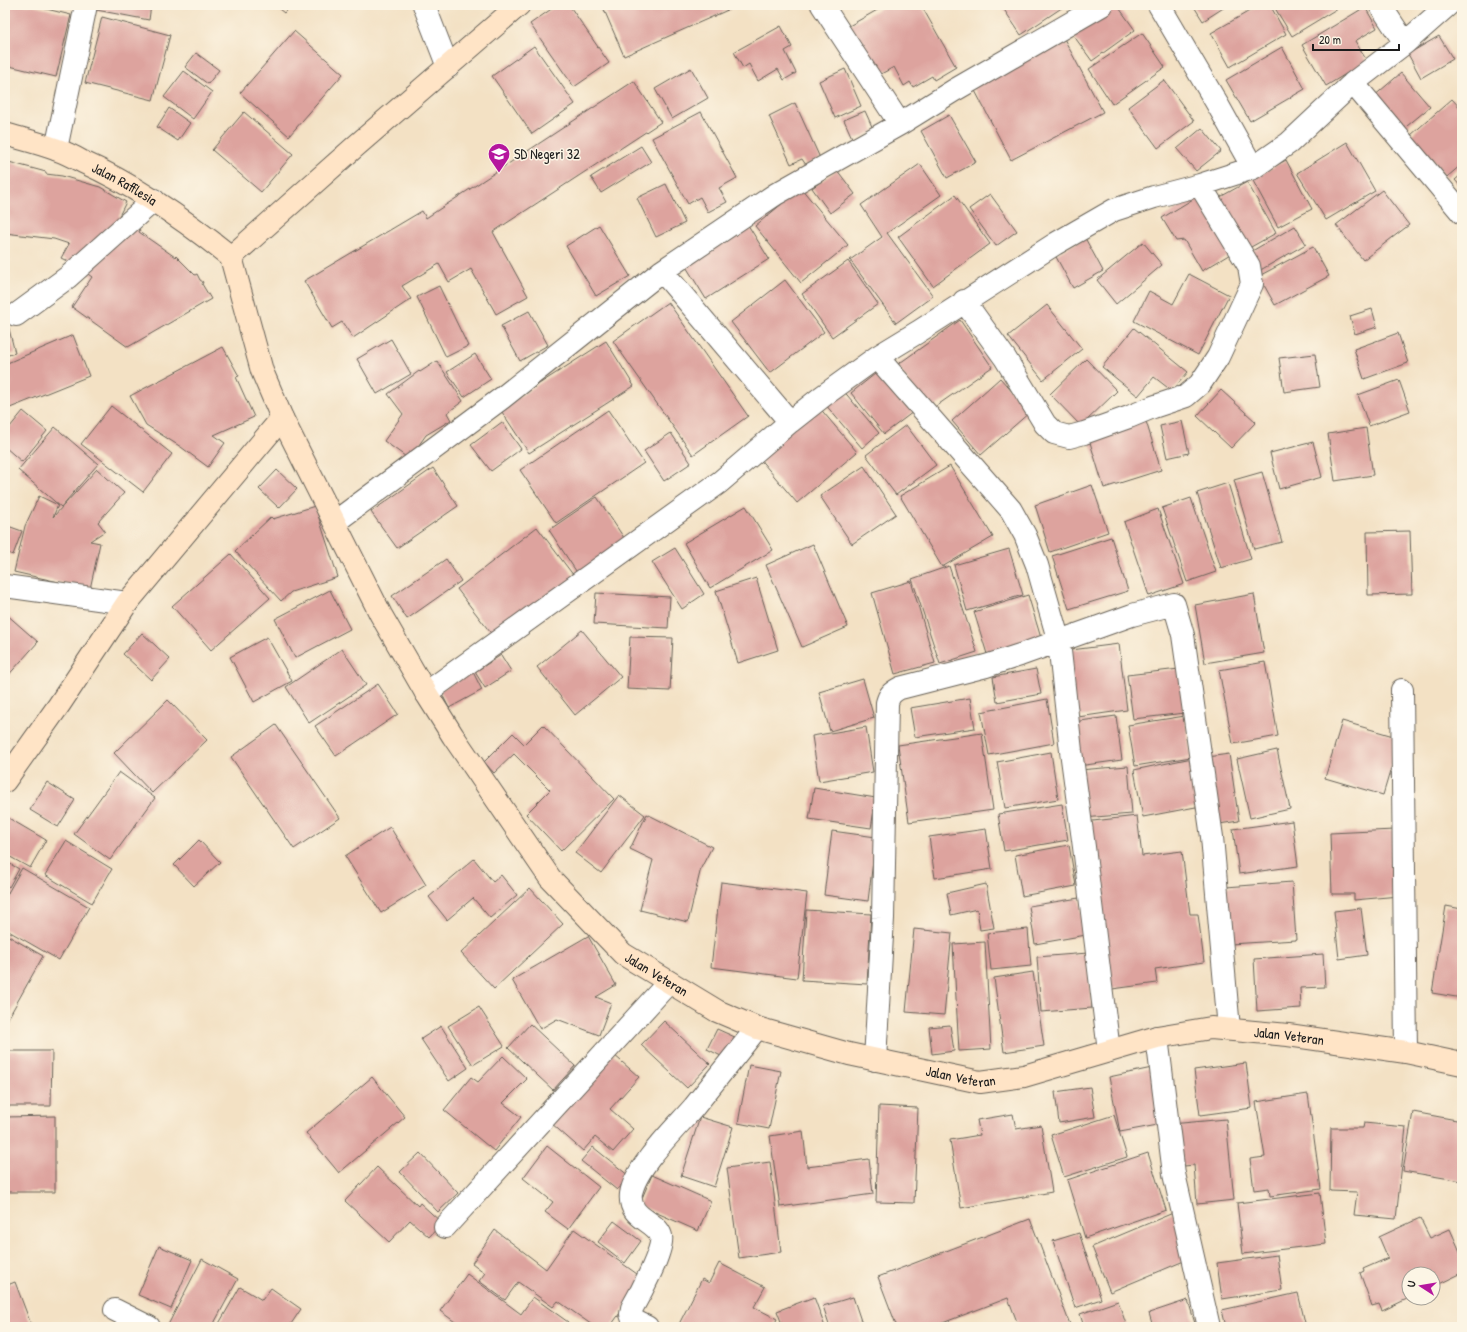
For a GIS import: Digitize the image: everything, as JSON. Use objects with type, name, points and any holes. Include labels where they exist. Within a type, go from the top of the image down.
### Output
[{"type":"street","points":[[56,149],[86,5]]},
{"type":"street","points":[[424,5],[448,66]]},
{"type":"street","points":[[231,257],[356,144],[519,5]]},
{"type":"street","points":[[822,5],[900,124]]},
{"type":"street","points":[[335,522],[502,398],[662,271],[776,194],[900,124],[953,91],[1102,5]]},
{"type":"street","points":[[1159,5],[1219,107],[1252,168]]},
{"type":"street","points":[[1380,5],[1405,43]]},
{"type":"street","points":[[426,693],[720,482],[790,422],[877,356],[918,332],[964,301],[1055,244],[1114,210],[1252,168],[1289,143],[1353,83],[1405,43],[1448,5]]},
{"type":"street","points":[[1353,83],[1462,213]]},
{"type":"street","name":"Jalan Rafflesia","points":[[5,134],[56,149],[97,168],[154,200],[194,227],[231,257]]},
{"type":"street","points":[[964,301],[1004,358],[1044,424],[1054,433],[1068,437],[1084,433],[1186,396],[1200,384],[1218,357],[1252,284],[1249,266],[1200,185]]},
{"type":"street","points":[[16,315],[68,277],[154,200]]},
{"type":"street","name":"Jalan Veteran","points":[[231,257],[262,371],[282,418],[381,615],[426,693],[550,878],[623,954],[717,1011],[757,1028],[849,1054],[980,1082],[1024,1076],[1157,1037],[1211,1028],[1288,1035],[1406,1052],[1462,1064]]},
{"type":"street","points":[[662,271],[790,422]]},
{"type":"street","points":[[877,356],[1011,510],[1025,535],[1037,565],[1059,642],[1071,751],[1109,1051]]},
{"type":"street","points":[[5,781],[59,705],[127,603],[282,418]]},
{"type":"street","points":[[5,586],[127,603]]},
{"type":"street","points":[[875,1060],[883,918],[888,697],[892,692],[900,688],[986,666],[1059,642],[1132,614],[1174,604],[1184,642],[1212,837],[1228,1029]]},
{"type":"street","points":[[1402,690],[1406,1052]]},
{"type":"street","points":[[445,1228],[669,982]]},
{"type":"street","points":[[647,1327],[633,1320],[631,1314],[632,1308],[662,1244],[661,1236],[658,1230],[635,1212],[632,1205],[631,1196],[633,1186],[651,1156],[694,1108],[757,1028]]},
{"type":"street","points":[[1157,1037],[1174,1174],[1209,1327]]},
{"type":"street","points":[[115,1310],[149,1327]]},
{"type":"building","points":[[5,5],[30,5],[71,15],[56,77],[5,65]]},
{"type":"building","points":[[92,5],[151,5],[149,20],[91,9]]},
{"type":"building","points":[[274,5],[291,5],[284,13]]},
{"type":"building","points":[[557,5],[569,5],[609,63],[574,87],[530,24]]},
{"type":"building","points":[[602,5],[739,5],[624,56]]},
{"type":"building","points":[[886,5],[921,5],[956,67],[934,80],[932,76],[913,87],[910,82],[904,86],[894,67],[879,75],[849,26]]},
{"type":"building","points":[[1001,5],[1066,5],[1021,35]]},
{"type":"building","points":[[1109,5],[1117,5],[1135,30],[1092,61],[1071,32]]},
{"type":"building","points":[[1193,5],[1228,5],[1203,21]]},
{"type":"building","points":[[1260,5],[1270,5],[1286,34],[1230,67],[1211,33]]},
{"type":"building","points":[[1273,5],[1343,5],[1292,36]]},
{"type":"building","points":[[1365,7],[1377,28],[1355,41],[1367,61],[1326,86],[1302,45]]},
{"type":"building","points":[[102,17],[170,35],[153,100],[85,83]]},
{"type":"building","points":[[781,26],[792,47],[785,51],[796,73],[784,80],[778,69],[758,81],[749,64],[743,68],[734,52]]},
{"type":"building","points":[[294,31],[343,74],[289,136],[240,93]]},
{"type":"building","points":[[1142,33],[1165,67],[1112,104],[1089,69]]},
{"type":"building","points":[[1062,35],[1103,112],[1011,160],[971,83]]},
{"type":"building","points":[[1439,36],[1453,59],[1421,78],[1408,54]]},
{"type":"building","points":[[534,46],[575,104],[532,134],[492,76]]},
{"type":"building","points":[[1282,47],[1305,89],[1250,121],[1226,80]]},
{"type":"building","points":[[196,53],[219,70],[208,84],[185,67]]},
{"type":"building","points":[[691,68],[708,98],[672,119],[655,89]]},
{"type":"building","points":[[845,69],[861,106],[835,118],[819,81]]},
{"type":"building","points":[[184,71],[212,92],[193,119],[164,97]]},
{"type":"building","points":[[1401,73],[1430,107],[1401,131],[1373,97]]},
{"type":"building","points":[[1164,80],[1194,121],[1158,148],[1128,107]]},
{"type":"building","points":[[634,81],[661,122],[493,232],[528,296],[496,314],[471,269],[449,282],[439,264],[402,286],[411,299],[353,338],[342,322],[332,328],[304,281],[422,211],[426,218]]},
{"type":"building","points":[[1452,99],[1462,110],[1462,164],[1447,177],[1411,135]]},
{"type":"building","points":[[795,103],[820,158],[806,165],[802,159],[791,164],[769,116]]},
{"type":"building","points":[[169,108],[190,123],[178,141],[157,127]]},
{"type":"building","points":[[865,111],[874,131],[853,140],[844,120]]},
{"type":"building","points":[[244,112],[293,154],[261,192],[212,150]]},
{"type":"building","points":[[701,112],[737,178],[719,188],[727,202],[708,212],[700,197],[688,204],[652,138]]},
{"type":"building","points":[[949,115],[976,162],[947,178],[921,131]]},
{"type":"building","points":[[1202,128],[1221,151],[1196,171],[1177,149]]},
{"type":"building","points":[[1347,142],[1375,191],[1326,220],[1297,173]]},
{"type":"building","points":[[641,146],[651,162],[601,193],[591,177]]},
{"type":"building","points":[[1286,160],[1312,209],[1278,227],[1252,179]]},
{"type":"building","points":[[5,161],[46,172],[46,174],[62,176],[100,187],[126,202],[119,216],[140,230],[139,232],[175,257],[176,256],[195,275],[197,274],[203,282],[202,284],[211,299],[128,347],[72,307],[92,277],[84,271],[85,270],[61,258],[69,244],[54,239],[5,233]]},
{"type":"building","points":[[920,164],[941,195],[887,233],[933,296],[896,323],[850,260],[882,237],[861,205]]},
{"type":"building","points":[[837,170],[855,194],[830,213],[812,188]]},
{"type":"building","points":[[1462,174],[1462,188],[1455,180]]},
{"type":"building","points":[[1247,182],[1276,233],[1242,252],[1213,201]]},
{"type":"building","points":[[666,184],[685,223],[656,237],[637,198]]},
{"type":"building","points":[[801,188],[848,245],[801,283],[755,226]]},
{"type":"building","points":[[1382,190],[1409,225],[1363,260],[1336,225]]},
{"type":"building","points":[[990,194],[1017,231],[996,246],[969,209]]},
{"type":"building","points":[[955,195],[990,244],[933,286],[898,237]]},
{"type":"building","points":[[1198,196],[1232,253],[1202,271],[1184,240],[1176,241],[1162,218]]},
{"type":"building","points":[[599,225],[630,276],[596,296],[566,246]]},
{"type":"building","points":[[748,225],[769,259],[706,299],[685,265]]},
{"type":"building","points":[[1295,226],[1306,244],[1257,272],[1247,254]]},
{"type":"building","points":[[1085,238],[1103,271],[1073,288],[1055,255]]},
{"type":"building","points":[[1143,242],[1162,265],[1116,304],[1097,280]]},
{"type":"building","points":[[1313,247],[1329,276],[1275,305],[1259,276]]},
{"type":"building","points":[[848,261],[878,304],[832,337],[802,294]]},
{"type":"building","points":[[1189,274],[1229,295],[1198,355],[1134,321],[1149,291],[1173,304]]},
{"type":"building","points":[[785,280],[824,332],[770,373],[731,322]]},
{"type":"building","points":[[439,286],[468,346],[446,357],[417,297]]},
{"type":"building","points":[[668,302],[748,416],[693,455],[613,341]]},
{"type":"building","points":[[1047,305],[1082,349],[1043,380],[1008,336]]},
{"type":"building","points":[[1372,309],[1377,327],[1355,334],[1350,316]]},
{"type":"building","points":[[529,311],[548,345],[520,361],[501,326]]},
{"type":"building","points":[[5,313],[15,353],[5,356]]},
{"type":"building","points":[[960,320],[992,367],[929,411],[897,365]]},
{"type":"building","points":[[1134,328],[1188,372],[1172,391],[1154,377],[1138,396],[1102,367]]},
{"type":"building","points":[[1398,333],[1408,363],[1364,379],[1354,349]]},
{"type":"building","points":[[73,335],[89,376],[5,410],[5,364]]},
{"type":"building","points":[[391,339],[411,374],[377,394],[357,359]]},
{"type":"building","points":[[606,341],[634,386],[529,453],[500,409]]},
{"type":"building","points":[[223,347],[239,376],[236,377],[254,417],[214,435],[225,443],[208,467],[181,447],[146,425],[130,396]]},
{"type":"building","points":[[475,354],[491,379],[464,397],[447,372]]},
{"type":"building","points":[[1315,354],[1320,387],[1284,392],[1279,358]]},
{"type":"building","points":[[1086,359],[1117,391],[1081,426],[1050,394]]},
{"type":"building","points":[[437,361],[463,401],[447,413],[451,420],[426,435],[409,459],[384,441],[403,414],[388,394],[419,371],[420,372]]},
{"type":"building","points":[[880,370],[913,412],[884,434],[851,393]]},
{"type":"building","points":[[1000,378],[1030,412],[981,455],[952,421]]},
{"type":"building","points":[[1399,380],[1410,411],[1369,426],[1358,395]]},
{"type":"building","points":[[842,389],[879,433],[862,448],[825,404]]},
{"type":"building","points":[[1221,390],[1256,422],[1231,448],[1197,416]]},
{"type":"building","points":[[111,406],[172,454],[143,492],[81,444]]},
{"type":"building","points":[[818,406],[857,452],[797,503],[758,457]]},
{"type":"building","points":[[608,410],[644,463],[556,523],[520,470]]},
{"type":"building","points":[[23,411],[47,431],[22,462],[5,447],[5,433]]},
{"type":"building","points":[[1145,418],[1161,470],[1104,488],[1088,436]]},
{"type":"building","points":[[1182,421],[1189,453],[1167,458],[1160,426]]},
{"type":"building","points":[[502,422],[521,449],[491,471],[471,445]]},
{"type":"building","points":[[906,425],[936,465],[896,495],[866,455]]},
{"type":"building","points":[[55,427],[98,464],[61,507],[18,470]]},
{"type":"building","points":[[1366,428],[1373,475],[1335,481],[1328,434]]},
{"type":"building","points":[[671,433],[691,463],[664,481],[644,451]]},
{"type":"building","points":[[1313,442],[1322,477],[1279,489],[1270,453]]},
{"type":"building","points":[[864,466],[896,514],[852,544],[820,496]]},
{"type":"building","points":[[950,466],[993,537],[942,567],[900,496]]},
{"type":"building","points":[[433,468],[458,506],[397,548],[371,512]]},
{"type":"building","points":[[97,469],[124,493],[98,522],[105,531],[90,541],[100,543],[90,589],[14,572],[25,526],[39,496],[58,505],[53,517]]},
{"type":"building","points":[[277,470],[297,489],[279,508],[259,489]]},
{"type":"building","points":[[1262,472],[1282,542],[1254,549],[1234,480]]},
{"type":"building","points":[[1228,483],[1251,559],[1221,568],[1197,493]]},
{"type":"building","points":[[1092,485],[1108,532],[1050,552],[1035,505]]},
{"type":"building","points":[[597,497],[626,541],[578,574],[549,530]]},
{"type":"building","points":[[1191,498],[1216,572],[1187,582],[1162,508]]},
{"type":"building","points":[[315,506],[338,577],[291,592],[281,601],[235,551],[271,517],[273,519]]},
{"type":"building","points":[[746,506],[773,550],[710,588],[684,543]]},
{"type":"building","points":[[1158,509],[1184,584],[1149,596],[1124,522]]},
{"type":"building","points":[[5,525],[22,531],[13,555],[5,552]]},
{"type":"building","points":[[537,527],[577,580],[497,641],[457,589]]},
{"type":"building","points":[[1410,531],[1412,594],[1368,595],[1367,532]]},
{"type":"building","points":[[1111,537],[1128,591],[1069,609],[1052,556]]},
{"type":"building","points":[[813,544],[848,627],[802,647],[766,565]]},
{"type":"building","points":[[675,548],[704,594],[682,609],[652,562]]},
{"type":"building","points":[[1009,549],[1023,595],[967,611],[954,565]]},
{"type":"building","points":[[231,554],[270,598],[211,650],[172,606]]},
{"type":"building","points":[[446,559],[461,581],[407,619],[392,596]]},
{"type":"building","points":[[949,566],[977,652],[940,664],[912,579]]},
{"type":"building","points":[[756,578],[778,650],[738,663],[716,591]]},
{"type":"building","points":[[911,581],[935,663],[895,674],[872,593]]},
{"type":"building","points":[[330,590],[350,629],[295,658],[275,619]]},
{"type":"building","points":[[596,593],[670,597],[668,628],[594,624]]},
{"type":"building","points":[[1254,594],[1264,653],[1205,663],[1195,605]]},
{"type":"building","points":[[1028,595],[1041,638],[987,654],[974,612]]},
{"type":"building","points":[[5,613],[38,642],[5,679]]},
{"type":"building","points":[[582,630],[621,677],[575,715],[537,667]]},
{"type":"building","points":[[142,633],[170,659],[151,680],[123,654]]},
{"type":"building","points":[[267,637],[292,681],[254,702],[230,657]]},
{"type":"building","points":[[630,637],[673,638],[670,691],[627,689]]},
{"type":"building","points":[[1119,644],[1127,710],[1071,718],[1063,651]]},
{"type":"building","points":[[342,649],[366,685],[309,723],[286,687]]},
{"type":"building","points":[[501,655],[511,671],[485,688],[475,672]]},
{"type":"building","points":[[1265,662],[1278,736],[1233,744],[1219,670]]},
{"type":"building","points":[[1036,669],[1041,694],[997,702],[993,677]]},
{"type":"building","points":[[1179,669],[1185,713],[1133,719],[1127,675]]},
{"type":"building","points":[[473,672],[482,690],[449,708],[440,690]]},
{"type":"building","points":[[863,679],[874,718],[830,731],[819,692]]},
{"type":"building","points":[[378,684],[398,714],[336,756],[315,726]]},
{"type":"building","points":[[970,698],[975,728],[915,737],[910,708]]},
{"type":"building","points":[[1047,699],[1054,743],[989,755],[981,712]]},
{"type":"building","points":[[168,700],[207,740],[152,793],[114,753]]},
{"type":"building","points":[[1116,716],[1122,760],[1078,766],[1073,722]]},
{"type":"building","points":[[1185,716],[1191,757],[1135,766],[1128,725]]},
{"type":"building","points":[[1342,721],[1400,738],[1383,795],[1325,778]]},
{"type":"building","points":[[276,725],[340,818],[294,849],[231,757]]},
{"type":"building","points":[[543,725],[614,799],[561,851],[526,814],[550,790],[514,754],[494,773],[484,762],[513,733],[524,744]]},
{"type":"building","points":[[866,727],[873,772],[819,781],[812,736]]},
{"type":"building","points":[[982,733],[993,810],[909,822],[898,745]]},
{"type":"building","points":[[1277,750],[1290,809],[1250,818],[1237,759]]},
{"type":"building","points":[[1051,752],[1058,799],[1005,808],[997,762]]},
{"type":"building","points":[[1229,754],[1239,821],[1219,824],[1208,757]]},
{"type":"building","points":[[1192,758],[1201,806],[1143,817],[1134,770]]},
{"type":"building","points":[[1128,766],[1132,814],[1083,818],[1079,770]]},
{"type":"building","points":[[119,772],[155,798],[110,860],[74,834]]},
{"type":"building","points":[[47,782],[75,800],[58,827],[30,810]]},
{"type":"building","points":[[814,788],[876,798],[871,828],[809,819]]},
{"type":"building","points":[[619,795],[645,815],[601,873],[575,853]]},
{"type":"building","points":[[1062,804],[1068,840],[1004,851],[998,814]]},
{"type":"building","points":[[647,814],[712,847],[701,868],[688,922],[640,910],[653,860],[630,849]]},
{"type":"building","points":[[5,816],[46,840],[30,868],[5,854]]},
{"type":"building","points":[[1137,816],[1142,856],[1182,851],[1190,914],[1198,914],[1204,962],[1155,969],[1157,983],[1105,990],[1084,822]]},
{"type":"building","points":[[1292,821],[1298,866],[1239,874],[1233,829]]},
{"type":"building","points":[[390,827],[426,885],[381,913],[345,856]]},
{"type":"building","points":[[986,829],[992,869],[935,878],[929,837]]},
{"type":"building","points":[[1394,830],[1399,896],[1354,900],[1354,894],[1332,894],[1330,833]]},
{"type":"building","points":[[832,831],[876,837],[868,901],[824,895]]},
{"type":"building","points":[[199,840],[220,862],[194,886],[174,865]]},
{"type":"building","points":[[66,841],[112,869],[92,903],[45,875]]},
{"type":"building","points":[[1069,845],[1076,886],[1022,896],[1015,855]]},
{"type":"building","points":[[474,859],[493,882],[501,875],[517,895],[490,918],[473,898],[447,920],[429,897]]},
{"type":"building","points":[[5,861],[19,869],[9,887],[5,884]]},
{"type":"building","points":[[22,868],[89,907],[59,960],[5,929],[5,898]]},
{"type":"building","points":[[721,882],[807,893],[797,978],[711,967]]},
{"type":"building","points":[[1292,882],[1296,940],[1230,944],[1226,887]]},
{"type":"building","points":[[986,884],[994,928],[980,930],[977,909],[951,915],[947,893]]},
{"type":"building","points":[[530,888],[563,924],[494,989],[461,953]]},
{"type":"building","points":[[1079,898],[1086,935],[1035,944],[1029,906]]},
{"type":"building","points":[[1446,906],[1462,909],[1462,998],[1432,993]]},
{"type":"building","points":[[1361,908],[1367,955],[1339,959],[1334,911]]},
{"type":"building","points":[[806,910],[871,914],[867,984],[802,980]]},
{"type":"building","points":[[914,929],[952,933],[944,1015],[906,1012]]},
{"type":"building","points":[[1028,929],[1031,966],[991,970],[987,933]]},
{"type":"building","points":[[5,934],[43,956],[5,1024]]},
{"type":"building","points":[[588,936],[616,985],[596,997],[611,1003],[599,1035],[557,1019],[540,1029],[512,980]]},
{"type":"building","points":[[985,942],[991,1049],[959,1051],[953,944]]},
{"type":"building","points":[[1088,953],[1092,1008],[1041,1012],[1037,957]]},
{"type":"building","points":[[1323,954],[1325,987],[1300,988],[1301,1008],[1257,1011],[1254,959]]},
{"type":"building","points":[[1033,972],[1044,1046],[1004,1052],[994,978]]},
{"type":"building","points":[[479,1007],[504,1046],[473,1065],[448,1026]]},
{"type":"building","points":[[664,1021],[710,1064],[687,1088],[641,1045]]},
{"type":"building","points":[[530,1024],[575,1066],[553,1090],[508,1048]]},
{"type":"building","points":[[950,1025],[954,1051],[932,1054],[929,1027]]},
{"type":"building","points":[[441,1026],[468,1068],[449,1081],[421,1039]]},
{"type":"building","points":[[717,1029],[737,1038],[727,1059],[707,1049]]},
{"type":"building","points":[[5,1051],[52,1051],[51,1106],[5,1106]]},
{"type":"building","points":[[613,1054],[639,1077],[610,1109],[633,1129],[613,1152],[595,1137],[583,1151],[551,1123]]},
{"type":"building","points":[[503,1056],[527,1079],[503,1103],[521,1117],[494,1151],[444,1110],[471,1077],[478,1082]]},
{"type":"building","points":[[1246,1063],[1252,1108],[1200,1115],[1194,1070]]},
{"type":"building","points":[[749,1065],[781,1071],[769,1129],[738,1123]]},
{"type":"building","points":[[1152,1068],[1163,1124],[1120,1132],[1109,1077]]},
{"type":"building","points":[[372,1077],[405,1117],[339,1173],[306,1133]]},
{"type":"building","points":[[1090,1087],[1095,1117],[1059,1123],[1055,1092]]},
{"type":"building","points":[[1308,1094],[1321,1189],[1270,1196],[1269,1188],[1254,1190],[1250,1159],[1265,1157],[1256,1102]]},
{"type":"building","points":[[879,1106],[918,1108],[914,1203],[876,1202]]},
{"type":"building","points":[[1413,1112],[1462,1121],[1462,1181],[1403,1171]]},
{"type":"building","points":[[1013,1114],[1016,1129],[1041,1125],[1052,1192],[961,1208],[950,1140],[980,1135],[977,1120]]},
{"type":"building","points":[[1114,1115],[1127,1157],[1064,1177],[1051,1135]]},
{"type":"building","points":[[55,1116],[55,1192],[5,1192],[5,1117]]},
{"type":"building","points":[[700,1117],[733,1127],[714,1187],[681,1176]]},
{"type":"building","points":[[1226,1119],[1234,1200],[1197,1204],[1194,1165],[1175,1167],[1171,1124]]},
{"type":"building","points":[[1364,1123],[1406,1127],[1396,1219],[1354,1215],[1357,1192],[1330,1191],[1331,1128],[1363,1128]]},
{"type":"building","points":[[803,1131],[807,1167],[869,1159],[873,1194],[780,1207],[770,1136]]},
{"type":"building","points":[[547,1146],[599,1187],[568,1229],[545,1212],[553,1202],[523,1178]]},
{"type":"building","points":[[593,1147],[629,1176],[617,1190],[581,1161]]},
{"type":"building","points":[[420,1153],[458,1193],[438,1212],[400,1172]]},
{"type":"building","points":[[1148,1153],[1166,1210],[1085,1238],[1067,1180]]},
{"type":"building","points":[[770,1162],[781,1252],[739,1258],[727,1168]]},
{"type":"building","points":[[377,1167],[418,1206],[420,1203],[442,1223],[429,1237],[410,1220],[389,1242],[345,1201]]},
{"type":"building","points":[[652,1175],[711,1201],[698,1231],[639,1205]]},
{"type":"building","points":[[1320,1193],[1326,1244],[1243,1254],[1237,1203]]},
{"type":"building","points":[[1173,1213],[1191,1258],[1110,1292],[1092,1247]]},
{"type":"building","points":[[1420,1218],[1430,1238],[1450,1229],[1462,1256],[1462,1273],[1441,1283],[1441,1266],[1401,1266],[1401,1302],[1382,1311],[1379,1304],[1372,1306],[1360,1273],[1364,1271],[1363,1269],[1388,1258],[1379,1237]]},
{"type":"building","points":[[1030,1219],[1071,1327],[1019,1327],[1008,1298],[932,1327],[897,1327],[878,1277]]},
{"type":"building","points":[[614,1221],[641,1241],[625,1263],[598,1242]]},
{"type":"building","points":[[574,1229],[644,1279],[610,1327],[595,1327],[558,1301],[553,1307],[518,1282],[505,1300],[479,1281],[485,1273],[472,1263],[495,1230],[546,1269]]},
{"type":"building","points":[[1079,1233],[1101,1299],[1075,1308],[1053,1241]]},
{"type":"building","points":[[159,1246],[192,1260],[171,1309],[138,1295]]},
{"type":"building","points":[[1277,1255],[1282,1290],[1222,1299],[1217,1263]]},
{"type":"building","points":[[202,1259],[238,1279],[212,1327],[172,1327],[168,1325]]},
{"type":"building","points":[[719,1263],[765,1287],[754,1307],[777,1319],[773,1327],[685,1327],[679,1324],[702,1279],[709,1283]]},
{"type":"building","points":[[467,1274],[521,1314],[533,1297],[568,1322],[565,1327],[462,1327],[440,1311]]},
{"type":"building","points":[[15,1282],[32,1327],[5,1327],[5,1286]]},
{"type":"building","points":[[240,1287],[262,1300],[271,1288],[301,1309],[289,1327],[217,1327]]},
{"type":"building","points":[[1298,1293],[1306,1327],[1226,1327],[1222,1310]]},
{"type":"building","points":[[814,1297],[825,1327],[783,1327],[777,1311]]},
{"type":"building","points":[[853,1297],[863,1327],[830,1327],[823,1306]]},
{"type":"building","points":[[1188,1300],[1196,1327],[1153,1327],[1149,1313]]},
{"type":"building","points":[[1118,1301],[1127,1327],[1084,1327],[1080,1314]]},
{"type":"place","name":"SD Negeri 32","points":[[499,174]]}]
